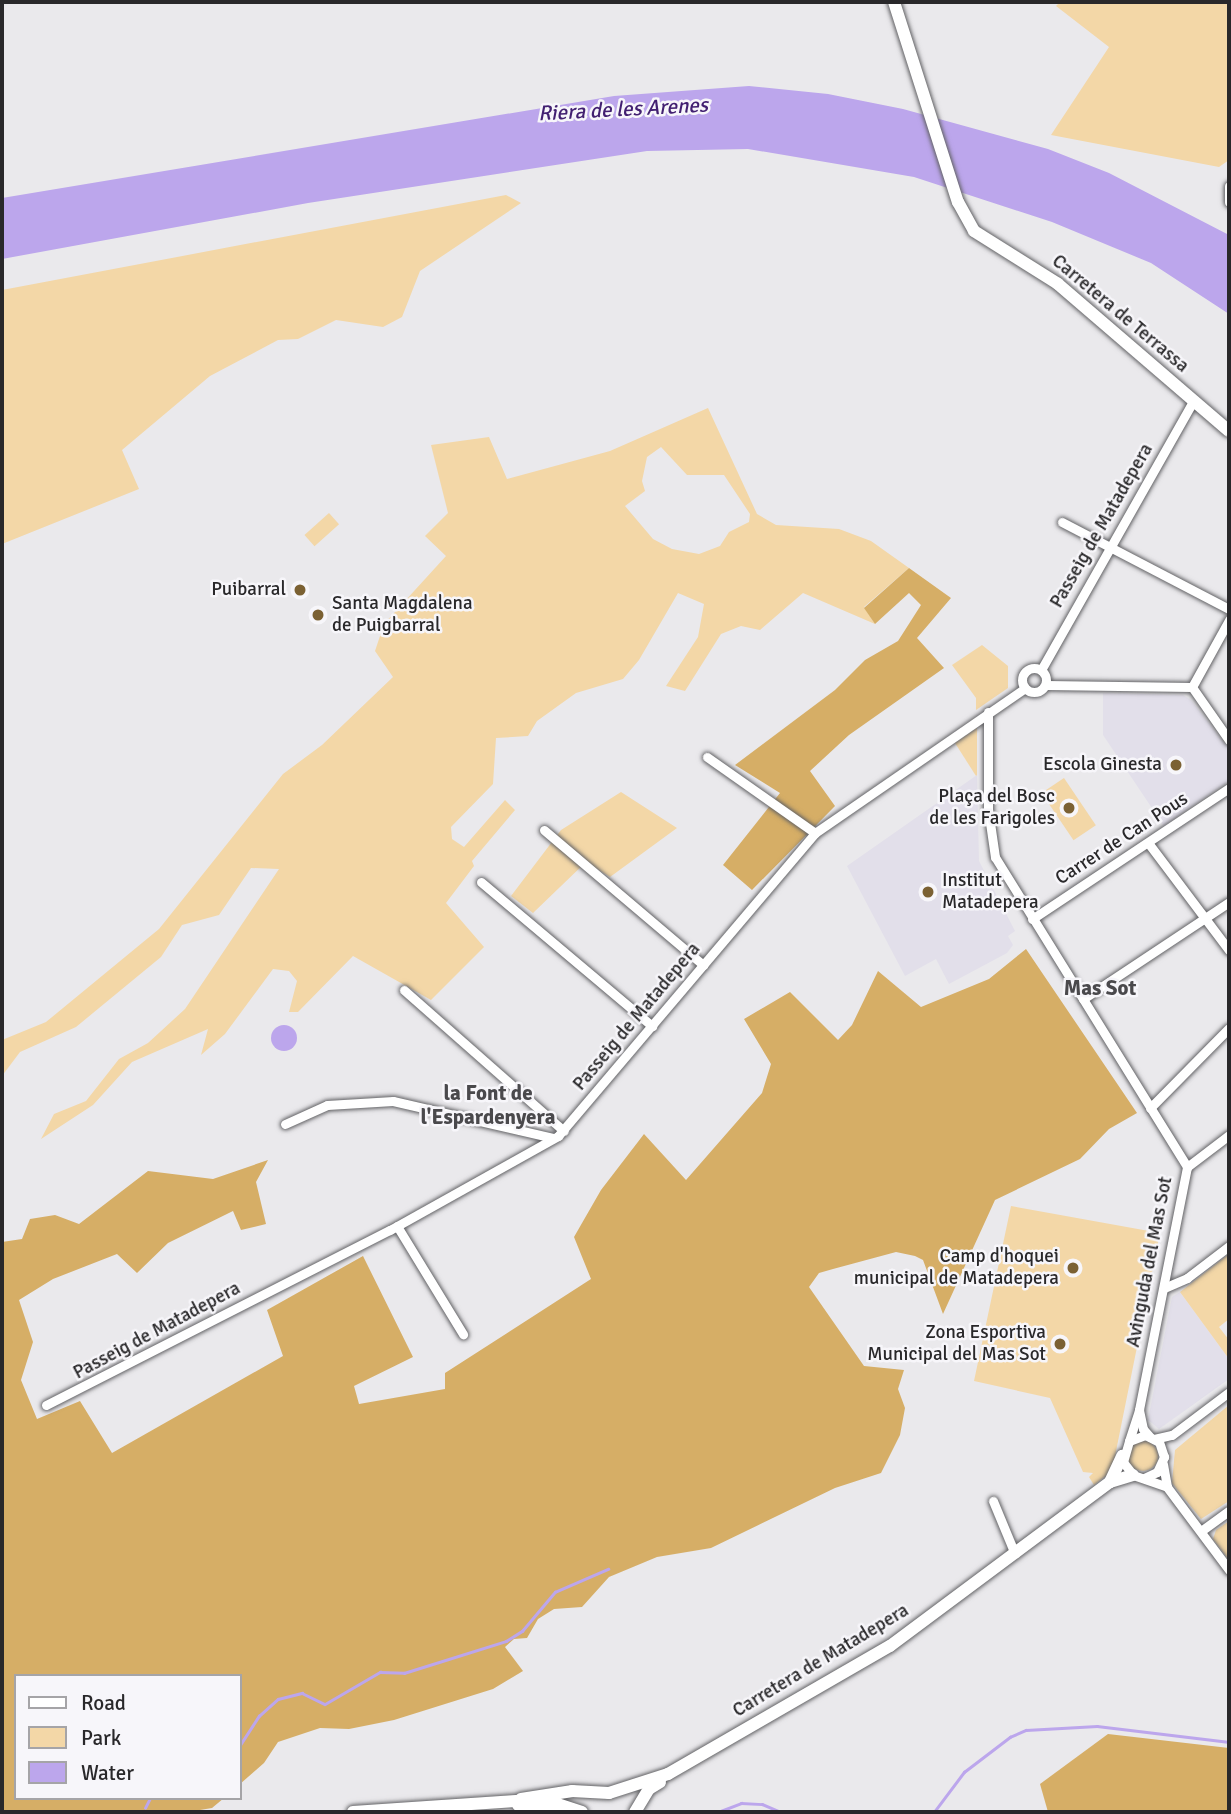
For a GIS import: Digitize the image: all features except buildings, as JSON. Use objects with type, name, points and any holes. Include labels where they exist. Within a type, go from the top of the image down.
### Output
[{"type":"street","name":"Carretera de Terrassa","points":[[894,2],[916,77],[965,218],[982,238],[1058,284],[1229,431]]},
{"type":"street","points":[[1229,186],[1229,202]]},
{"type":"street","name":"Passeig de Matadepera","points":[[46,1405],[397,1226],[564,1131],[815,833],[1024,688],[1026,671],[1041,670],[1194,400]]},
{"type":"street","points":[[1062,522],[1229,609]]},
{"type":"street","points":[[1192,687],[1229,620]]},
{"type":"street","points":[[1041,670],[1046,685]]},
{"type":"street","points":[[1024,688],[1036,692],[1046,685],[1192,687]]},
{"type":"street","points":[[1192,687],[1229,740]]},
{"type":"street","name":"Avinguda del Mas Sot","points":[[988,712],[990,840],[1032,919],[1186,1167],[1139,1410],[1122,1456]]},
{"type":"street","points":[[707,757],[815,833]]},
{"type":"street","name":"Carrer de Can Pous","points":[[1032,919],[1149,844],[1229,788]]},
{"type":"street","points":[[544,830],[703,965]]},
{"type":"street","points":[[1149,844],[1229,950]]},
{"type":"street","points":[[481,882],[652,1026]]},
{"type":"street","points":[[1083,999],[1229,902]]},
{"type":"street","points":[[404,990],[564,1131]]},
{"type":"street","points":[[1150,1108],[1229,1028]]},
{"type":"street","points":[[285,1124],[327,1105],[393,1101],[553,1138]]},
{"type":"street","points":[[1186,1167],[1229,1135]]},
{"type":"street","points":[[397,1226],[463,1334]]},
{"type":"street","points":[[1164,1288],[1187,1278],[1229,1246]]},
{"type":"street","points":[[1129,1441],[1172,1435],[1229,1392]]},
{"type":"street","points":[[1139,1410],[1141,1425],[1152,1438],[1164,1461],[1167,1487]]},
{"type":"street","points":[[1110,1482],[1139,1476],[1164,1461],[1172,1435]]},
{"type":"street","points":[[1110,1482],[1122,1456],[1139,1476],[1167,1487],[1229,1570]]},
{"type":"street","name":"Carretera de Matadepera","points":[[522,1799],[572,1791],[598,1795],[668,1774],[890,1646],[1110,1482]]},
{"type":"street","points":[[993,1502],[1015,1554]]},
{"type":"street","points":[[1201,1531],[1229,1511]]},
{"type":"street","points":[[635,1812],[649,1789],[668,1774]]},
{"type":"street","points":[[496,1806],[522,1799],[554,1801],[580,1812],[598,1795]]},
{"type":"street","points":[[353,1812],[496,1806],[554,1812]]},
{"type":"shaded area","points":[[909,568],[951,598],[917,638],[944,668],[849,735],[810,771],[835,806],[752,890],[723,865],[780,793],[735,765],[835,690],[865,660],[898,641],[921,605],[909,593],[875,624],[864,608]]},
{"type":"shaded area","name":"Escola Ginesta","points":[[1103,693],[1183,695],[1191,700],[1229,749],[1229,781],[1164,826],[1103,735]]},
{"type":"shaded area","name":"Institut Matadepera","points":[[977,775],[979,861],[1015,931],[1008,936],[1013,945],[1007,953],[949,984],[936,959],[905,976],[847,866]]},
{"type":"shaded area","points":[[1026,949],[1137,1113],[1109,1129],[1080,1159],[995,1200],[943,1314],[923,1260],[896,1252],[819,1273],[809,1287],[864,1366],[904,1370],[898,1389],[905,1408],[900,1435],[881,1473],[835,1488],[711,1548],[657,1557],[609,1577],[582,1607],[554,1609],[538,1619],[527,1638],[514,1639],[505,1647],[523,1671],[493,1689],[394,1720],[349,1729],[320,1728],[278,1742],[264,1763],[242,1782],[242,1674],[14,1674],[14,1800],[222,1800],[212,1808],[188,1812],[2,1812],[2,1242],[22,1239],[30,1219],[55,1215],[79,1224],[148,1171],[213,1179],[268,1160],[256,1182],[266,1224],[241,1230],[233,1211],[168,1243],[137,1273],[117,1254],[53,1279],[19,1300],[33,1342],[21,1380],[37,1419],[80,1401],[112,1453],[283,1356],[267,1310],[363,1256],[413,1357],[354,1386],[359,1404],[445,1389],[445,1373],[591,1279],[574,1237],[601,1190],[644,1134],[686,1180],[762,1093],[771,1064],[744,1019],[790,992],[838,1040],[852,1025],[878,971],[921,1007],[989,979]]},
{"type":"shaded area","points":[[1180,1292],[1229,1359],[1229,1379],[1159,1429],[1148,1420],[1172,1297]]},
{"type":"shaded area","points":[[1108,1734],[1229,1748],[1229,1812],[1048,1812],[1040,1784]]},
{"type":"green space","points":[[1060,2],[1229,2],[1229,160],[1219,167],[1051,135],[1109,47],[1056,6]]},
{"type":"green space","points":[[506,195],[521,203],[420,271],[402,317],[383,327],[336,320],[298,339],[278,340],[210,376],[122,450],[139,489],[2,544],[2,290]]},
{"type":"green space","points":[[708,408],[757,514],[776,525],[839,529],[871,541],[909,568],[864,607],[875,624],[803,593],[760,630],[741,626],[721,634],[685,691],[666,686],[698,637],[704,604],[678,593],[639,660],[623,679],[576,693],[537,721],[528,736],[496,738],[493,784],[451,827],[452,839],[464,847],[505,800],[515,810],[472,861],[474,866],[446,903],[484,947],[431,1000],[353,956],[298,1012],[289,1012],[297,981],[289,971],[273,969],[225,1034],[201,1055],[208,1029],[132,1062],[93,1105],[41,1139],[54,1114],[86,1101],[119,1059],[148,1043],[185,1009],[279,869],[251,868],[219,915],[182,925],[161,957],[76,1027],[20,1052],[2,1076],[2,1040],[46,1022],[159,929],[283,774],[322,745],[393,677],[375,651],[384,624],[446,556],[425,536],[448,513],[431,445],[489,437],[507,479],[610,451]],"holes":[[[661,447],[687,475],[724,475],[750,514],[749,522],[729,532],[720,546],[699,554],[672,549],[653,539],[625,506],[645,491],[642,481],[647,457]]]},
{"type":"green space","points":[[329,513],[339,524],[315,546],[304,535]]},
{"type":"green space","points":[[982,645],[1008,666],[1008,688],[976,710],[976,698],[952,665]]},
{"type":"green space","points":[[977,728],[977,775],[976,776],[955,743]]},
{"type":"green space","points":[[1064,778],[1096,825],[1073,840],[1042,793]]},
{"type":"green space","points":[[621,792],[677,828],[610,877],[586,862],[533,913],[511,896],[561,830]]},
{"type":"green space","name":"Zona Esportiva Municipal del Mas Sot","points":[[1011,1206],[1160,1233],[1114,1461],[1107,1475],[1094,1485],[1089,1477],[1093,1473],[1083,1472],[1050,1398],[974,1381]]},
{"type":"green space","points":[[1229,1254],[1229,1319],[1219,1327],[1229,1340],[1229,1359],[1180,1292]]},
{"type":"green space","points":[[1229,1405],[1229,1501],[1201,1519],[1172,1483],[1175,1450]]},
{"type":"green space","points":[[1143,1441],[1149,1442],[1157,1450],[1157,1462],[1149,1470],[1143,1471],[1137,1470],[1129,1462],[1128,1456],[1129,1450],[1137,1442]]},
{"type":"green space","points":[[1229,1521],[1229,1560],[1213,1539],[1216,1530]]},
{"type":"water","name":"Riera de les Arenes","points":[[749,86],[828,94],[903,109],[1048,149],[1109,173],[1229,235],[1229,314],[1151,263],[1052,222],[914,177],[748,149],[647,151],[308,203],[2,259],[2,198],[614,96]]},
{"type":"water","points":[[284,1025],[294,1028],[297,1038],[294,1048],[284,1051],[274,1048],[271,1038],[274,1028]]},
{"type":"waterway","points":[[242,1742],[259,1716],[278,1699],[302,1693],[325,1704],[380,1672],[404,1673],[506,1641],[522,1631],[555,1592],[608,1569]]},
{"type":"waterway","points":[[934,1812],[964,1772],[1010,1737],[1026,1730],[1097,1726],[1229,1742]]},
{"type":"waterway","points":[[145,1808],[149,1800]]},
{"type":"waterway","points":[[718,1812],[741,1803],[762,1804],[781,1812]]},
{"type":"place","name":"Puibarral","points":[[300,590]]},
{"type":"place","name":"Santa Magdalena de Puigbarral","points":[[318,615]]},
{"type":"place","name":"Escola Ginesta","points":[[1176,765]]},
{"type":"place","name":"Plaça del Bosc de les Farigoles","points":[[1069,808]]},
{"type":"place","name":"Institut Matadepera","points":[[928,892]]},
{"type":"place","name":"Camp d'hoquei municipal de Matadepera","points":[[1073,1268]]},
{"type":"place","name":"Zona Esportiva Municipal del Mas Sot","points":[[1060,1344]]},
{"type":"district","name":"Mas Sot","points":[[1100,988]]},
{"type":"district","name":"la Font de l'Espardenyera","points":[[488,1105]]}]
